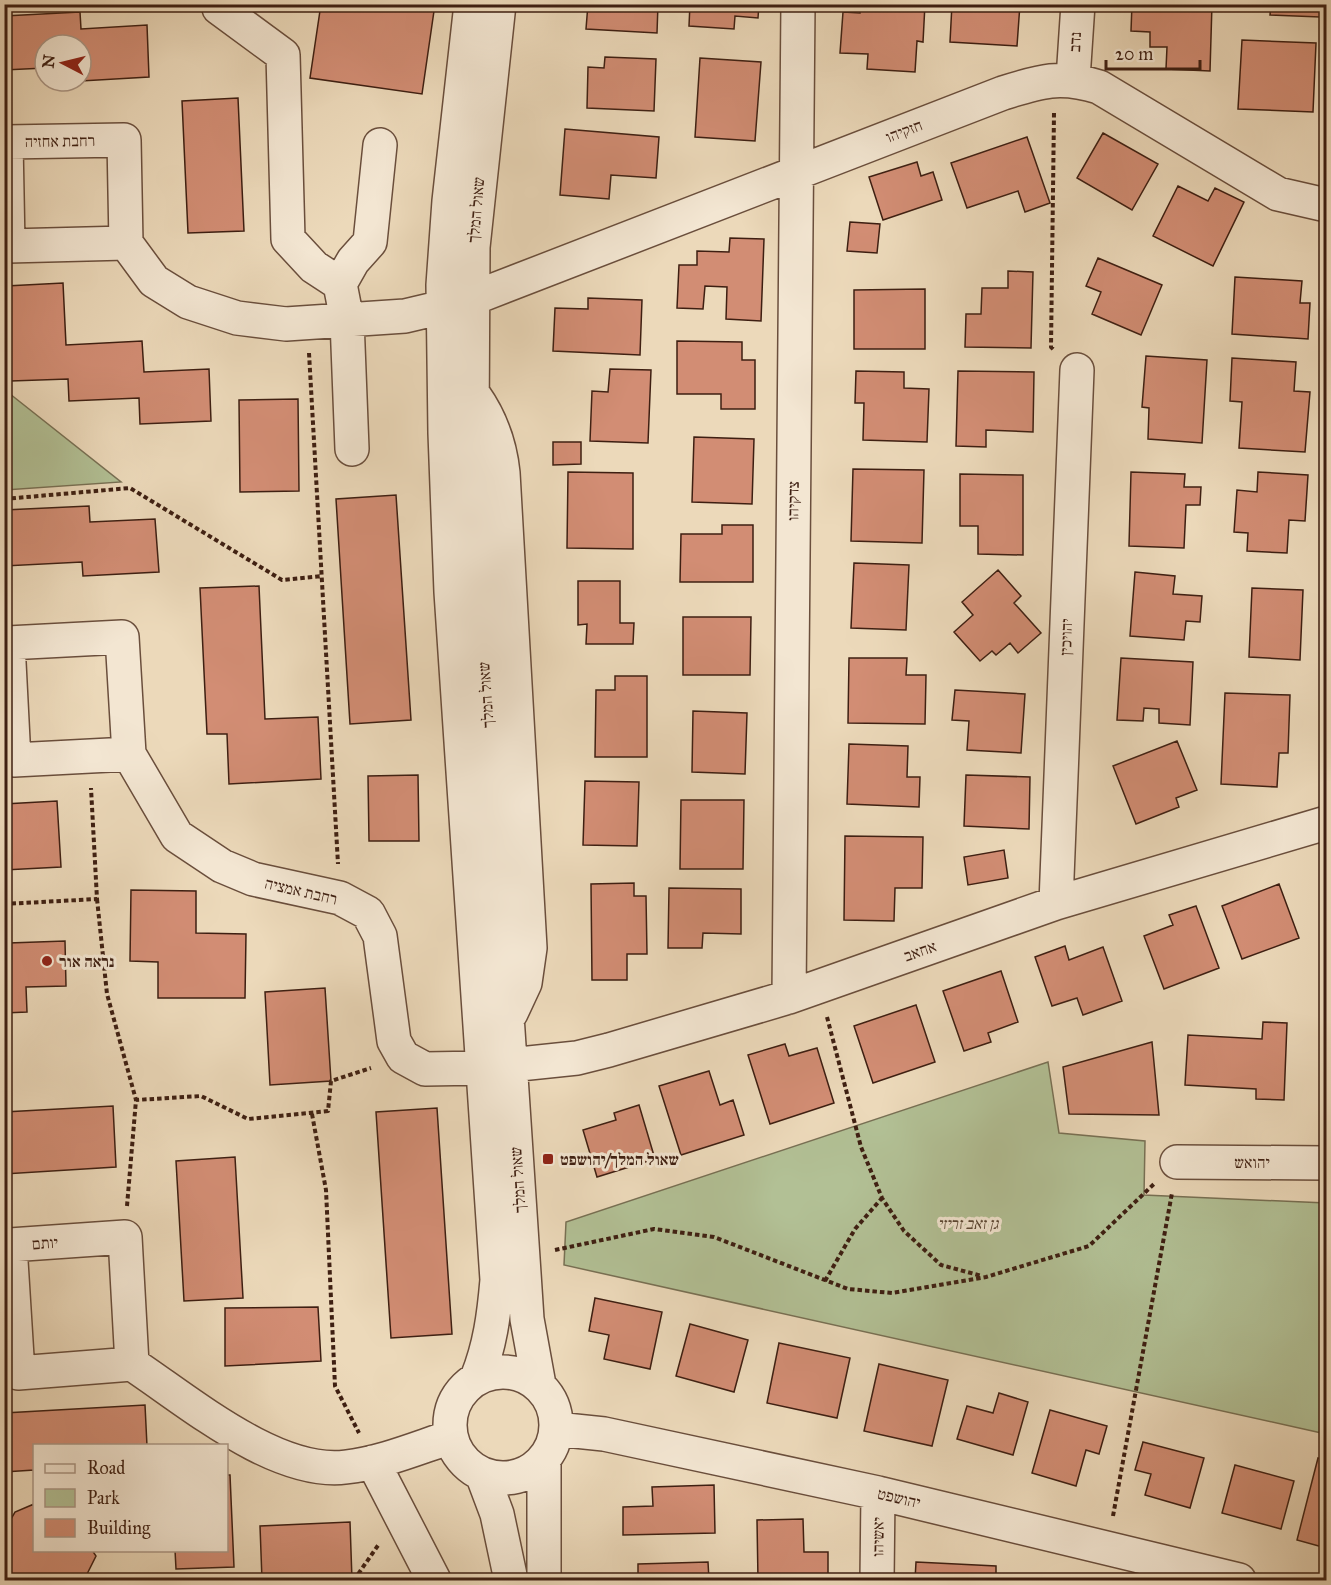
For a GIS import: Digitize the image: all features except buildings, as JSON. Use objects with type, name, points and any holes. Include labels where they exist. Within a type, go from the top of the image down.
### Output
[{"type":"street","points":[[219,4],[219,8],[284,55],[288,239],[314,267],[340,284]]},
{"type":"street","name":"שאול המלך","points":[[471,4],[449,201],[457,303],[472,392],[478,591],[507,1020],[497,1067],[497,1280],[494,1320],[487,1353],[477,1378]]},
{"type":"street","name":"שאול המלך","points":[[499,4],[476,203],[457,303],[451,592],[497,1067],[523,1259],[527,1319],[539,1385]]},
{"type":"street","name":"צדקיהו","points":[[789,997],[798,4]]},
{"type":"street","name":"נדב","points":[[1073,79],[1077,4]]},
{"type":"street","name":"חזקיהו","points":[[457,303],[1003,93],[1039,82],[1073,79],[1099,87],[1278,194],[1326,205]]},
{"type":"street","name":"רחבת אחזיה","points":[[124,140],[126,243],[8,246],[6,142],[124,140]]},
{"type":"street","points":[[352,449],[347,320],[340,284],[353,261],[370,242],[380,145]]},
{"type":"street","points":[[126,243],[154,281],[188,302],[237,318],[286,324],[347,320],[405,316],[457,303]]},
{"type":"street","name":"יהויכין","points":[[1056,903],[1077,370]]},
{"type":"street","name":"רחבת אמציה","points":[[129,754],[15,760],[8,643],[122,637],[129,754],[177,836],[222,866],[253,879],[340,898],[368,913],[380,936],[394,1041],[403,1057]]},
{"type":"street","name":"אחאב","points":[[497,1067],[577,1058],[609,1050],[789,997],[1056,903],[1326,823]]},
{"type":"street","points":[[403,1057],[425,1069],[497,1067]]},
{"type":"street","name":"יהואש","points":[[1177,1162],[1326,1162]]},
{"type":"street","points":[[124,1237],[132,1364],[249,1441],[284,1460],[344,1468],[373,1462],[451,1437]]},
{"type":"street","name":"יותם","points":[[124,1237],[10,1245],[18,1373],[132,1364]]},
{"type":"street","points":[[510,1371],[525,1376],[539,1385],[549,1398],[555,1413],[556,1429],[552,1445],[544,1460],[531,1470],[516,1477],[498,1478],[482,1474],[468,1465],[458,1452],[451,1437],[450,1420],[454,1403],[463,1389],[477,1378],[493,1372],[510,1371]]},
{"type":"street","name":"יהושפט","points":[[556,1429],[604,1434],[878,1493],[1107,1548],[1145,1569],[1239,1581]]},
{"type":"street","points":[[544,1460],[544,1581]]},
{"type":"street","points":[[373,1462],[434,1581]]},
{"type":"street","points":[[482,1474],[497,1514],[511,1581]]},
{"type":"street","name":"יאשיהו","points":[[877,1581],[878,1493]]},
{"type":"path","points":[[1073,79],[1054,111],[1051,347],[1077,370]]},
{"type":"path","points":[[307,322],[340,898]]},
{"type":"path","points":[[4,499],[130,488],[282,580],[322,576]]},
{"type":"path","points":[[90,756],[97,899],[107,994],[136,1100],[124,1237]]},
{"type":"path","points":[[4,904],[97,899]]},
{"type":"path","points":[[819,986],[861,1147],[882,1198],[904,1231],[941,1264],[986,1277]]},
{"type":"path","points":[[136,1100],[201,1096],[248,1119],[312,1114],[328,1111],[331,1081],[403,1057]]},
{"type":"path","points":[[312,1114],[326,1190],[335,1386],[373,1462]]},
{"type":"path","points":[[523,1259],[589,1241],[654,1229],[714,1237],[848,1290],[892,1293],[986,1277],[1089,1246],[1177,1162]]},
{"type":"path","points":[[1107,1548],[1177,1162]]},
{"type":"path","points":[[825,1281],[855,1229],[882,1198]]},
{"type":"path","points":[[354,1581],[399,1514]]},
{"type":"green space","points":[[5,390],[121,482],[5,490]]},
{"type":"green space","name":"גן זאב זריזי","points":[[1048,1062],[1059,1133],[1145,1141],[1144,1195],[1326,1203],[1326,1434],[564,1265],[566,1222]]},
{"type":"place","name":"נראה אור","points":[[47,961]]},
{"type":"place","name":"שאול המלך/יהושפט","points":[[548,1159]]}]
